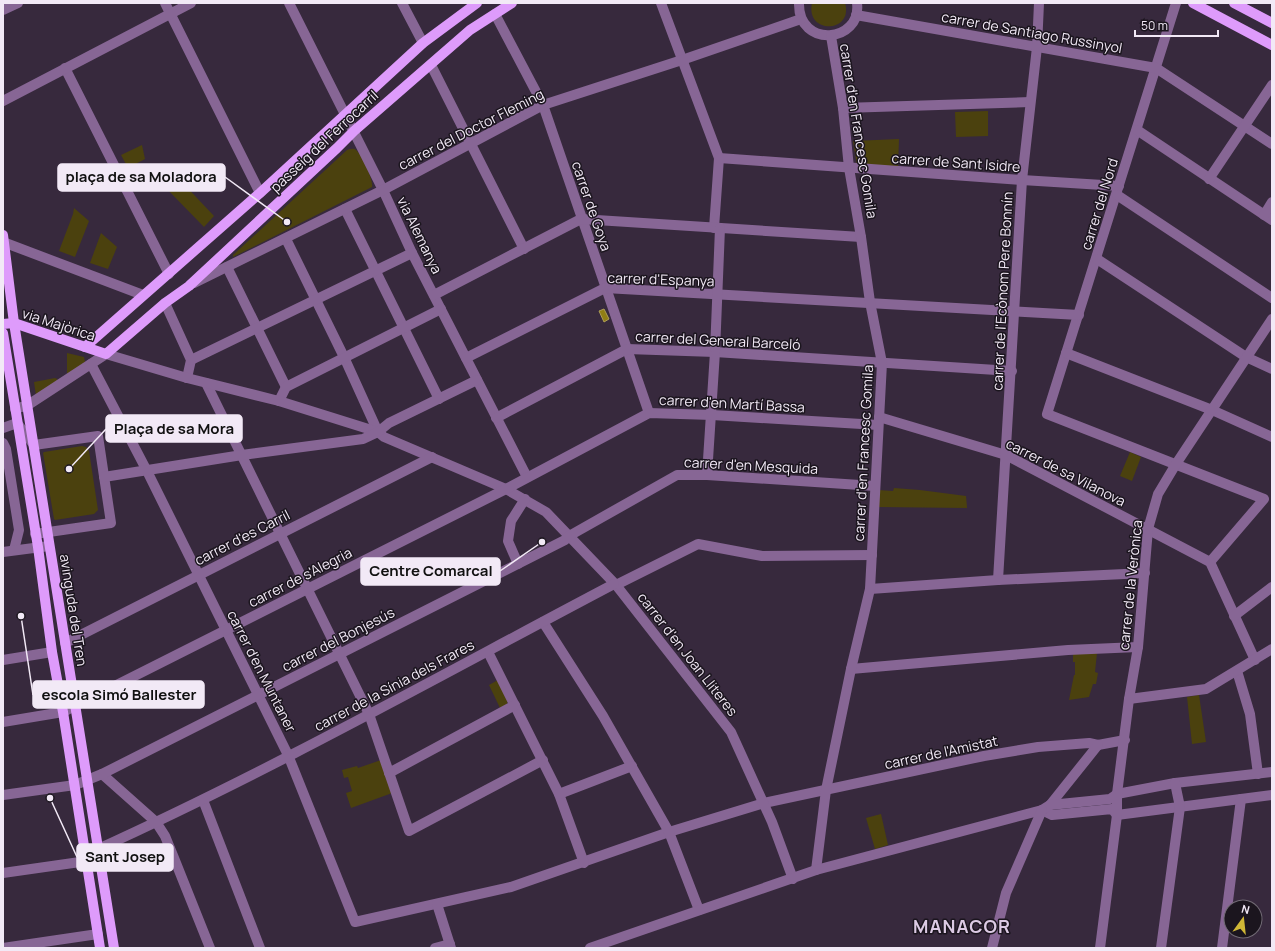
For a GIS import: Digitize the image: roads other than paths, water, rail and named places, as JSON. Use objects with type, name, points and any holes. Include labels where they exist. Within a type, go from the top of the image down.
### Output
[{"type":"main road","name":"passeig del Ferrocarril","points":[[85,347],[260,193],[422,42],[477,3]]},
{"type":"main road","name":"passeig del Ferrocarril","points":[[106,354],[165,303],[189,286],[354,131],[470,30],[512,3]]},
{"type":"main road","points":[[1193,3],[1272,45]]},
{"type":"main road","points":[[1234,3],[1272,23]]},
{"type":"main road","name":"avinguda del Tren","points":[[3,240],[14,323],[114,948]]},
{"type":"main road","name":"via Majòrica","points":[[3,324],[14,323],[106,354]]},
{"type":"main road","name":"avinguda del Tren","points":[[3,333],[38,548],[52,652],[75,785],[100,948]]},
{"type":"street","points":[[3,10],[18,3]]},
{"type":"street","points":[[165,3],[260,193]]},
{"type":"street","points":[[3,100],[191,3]]},
{"type":"street","name":"via Alemanya","points":[[289,3],[354,131],[412,253],[527,477]]},
{"type":"street","points":[[402,3],[422,42]]},
{"type":"street","points":[[661,3],[719,158],[716,352],[707,475]]},
{"type":"street","points":[[799,3],[798,10],[801,19],[806,26],[813,32],[831,36],[846,30],[852,23],[856,15],[857,3]]},
{"type":"street","name":"carrer de l'Ecònom Pere Bonnín","points":[[998,580],[1012,371],[1022,180],[1037,47],[1040,3]]},
{"type":"street","name":"carrer del Nord","points":[[1176,3],[1097,259],[1066,352],[1048,414],[1176,464]]},
{"type":"street","name":"carrer de Goya","points":[[495,14],[543,105],[649,413]]},
{"type":"street","name":"carrer de Santiago Russinyol","points":[[856,15],[1156,68]]},
{"type":"street","name":"carrer del Doctor Fleming","points":[[189,286],[383,190],[543,105],[682,60],[801,19]]},
{"type":"street","name":"carrer d'en Francesc Gomila","points":[[816,870],[826,790],[851,669],[870,589],[882,363],[870,302],[862,238],[849,168],[843,108],[831,36]]},
{"type":"street","points":[[431,65],[524,249]]},
{"type":"street","points":[[66,68],[169,274]]},
{"type":"street","points":[[1156,68],[1272,144]]},
{"type":"street","points":[[1209,179],[1272,85]]},
{"type":"street","points":[[843,108],[1030,102]]},
{"type":"street","points":[[1137,130],[1268,217],[1272,202]]},
{"type":"street","name":"carrer de Sant Isidre","points":[[719,158],[1022,180],[1118,190]]},
{"type":"street","points":[[1118,190],[1272,298]]},
{"type":"street","points":[[345,209],[439,399]]},
{"type":"street","points":[[434,295],[581,219],[862,238]]},
{"type":"street","points":[[286,239],[344,357],[378,432]]},
{"type":"street","points":[[3,240],[143,295]]},
{"type":"street","points":[[191,360],[412,253]]},
{"type":"street","points":[[1097,259],[1246,357],[1272,369]]},
{"type":"street","points":[[228,267],[286,387]]},
{"type":"street","name":"carrer d'Espanya","points":[[466,358],[605,288],[1079,315]]},
{"type":"street","points":[[165,303],[191,360],[187,378]]},
{"type":"street","points":[[279,401],[286,387],[441,309]]},
{"type":"street","name":"carrer de la Verònica","points":[[1100,948],[1117,815],[1117,794],[1129,699],[1138,647],[1148,529],[1158,494],[1176,464],[1272,319]]},
{"type":"street","name":"carrer del General Barceló","points":[[496,418],[626,349],[716,352],[1012,371]]},
{"type":"street","points":[[1066,352],[1212,410],[1272,437]]},
{"type":"street","points":[[15,409],[28,405],[106,354]]},
{"type":"street","name":"carrer d'en Joan Lliteres","points":[[106,354],[187,378],[279,401],[378,432],[384,437],[506,488],[546,512],[615,584],[731,732],[764,803],[793,878]]},
{"type":"street","name":"carrer d'en Muntaner","points":[[91,364],[199,575],[288,755],[355,922],[437,904]]},
{"type":"street","points":[[104,477],[242,455],[363,439],[378,432],[389,423],[477,380]]},
{"type":"street","points":[[206,383],[370,714],[408,831],[543,760]]},
{"type":"street","name":"carrer d'en Martí Bassa","points":[[527,477],[649,413],[878,421]]},
{"type":"street","name":"carrer de sa Vilanova","points":[[878,421],[1006,455],[1210,562]]},
{"type":"street","points":[[3,428],[17,423],[34,445],[98,436],[111,523],[35,534]]},
{"type":"street","points":[[3,442],[6,449],[19,530],[14,550]]},
{"type":"street","name":"carrer d'es Carril","points":[[65,643],[432,457]]},
{"type":"street","points":[[1176,464],[1264,499],[1210,562],[1254,660]]},
{"type":"street","name":"carrer d'en Mesquida","points":[[569,536],[677,475],[707,475],[875,486]]},
{"type":"street","name":"carrer de s'Alegria","points":[[3,722],[63,712],[76,706],[527,477]]},
{"type":"street","points":[[518,564],[508,541],[511,520],[524,499]]},
{"type":"street","name":"carrer del Bonjesús","points":[[3,795],[75,785],[102,774],[518,564],[565,540],[569,536]]},
{"type":"street","name":"carrer de la Sínia dels Frares","points":[[98,849],[203,800],[370,714],[615,584],[698,544],[762,556],[872,555]]},
{"type":"street","points":[[3,552],[49,546]]},
{"type":"street","points":[[870,589],[998,580],[1145,573]]},
{"type":"street","points":[[1234,616],[1272,587]]},
{"type":"street","points":[[543,622],[603,716],[668,832],[699,910]]},
{"type":"street","points":[[851,669],[1068,650],[1138,647]]},
{"type":"street","points":[[1129,699],[1206,689],[1272,649]]},
{"type":"street","points":[[3,660],[52,652]]},
{"type":"street","points":[[488,652],[543,760],[558,794],[584,863]]},
{"type":"street","points":[[1236,671],[1250,714],[1258,774]]},
{"type":"street","points":[[389,773],[515,706]]},
{"type":"street","name":"carrer de l'Amistat","points":[[437,904],[511,887],[584,863],[668,832],[764,803],[984,756],[1038,747],[1089,743],[1098,745],[1125,740]]},
{"type":"street","points":[[992,948],[1006,893],[1046,808],[1098,745]]},
{"type":"street","points":[[558,794],[632,766]]},
{"type":"street","points":[[590,948],[605,946],[699,910],[816,870],[1046,808],[1110,799],[1117,794],[1175,784],[1272,772]]},
{"type":"street","points":[[102,774],[156,822],[165,836],[210,948]]},
{"type":"street","points":[[1161,948],[1180,807],[1175,784]]},
{"type":"street","points":[[1046,808],[1052,815],[1112,809],[1117,815],[1272,795]]},
{"type":"street","points":[[1222,948],[1241,799]]},
{"type":"street","points":[[203,800],[260,948]]},
{"type":"street","points":[[3,873],[87,861]]},
{"type":"street","points":[[435,948],[450,946],[437,904]]},
{"type":"street","points":[[3,948],[98,934]]},
{"type":"place","name":"plaça de sa Moladora","points":[[287,222]]},
{"type":"place","name":"Plaça de sa Mora","points":[[69,469]]},
{"type":"place","name":"Centre Comarcal","points":[[542,542]]},
{"type":"place","name":"escola Simó Ballester","points":[[21,616]]},
{"type":"place","name":"Sant Josep","points":[[50,798]]},
{"type":"district","name":"MANACOR","points":[[962,926]]}]
